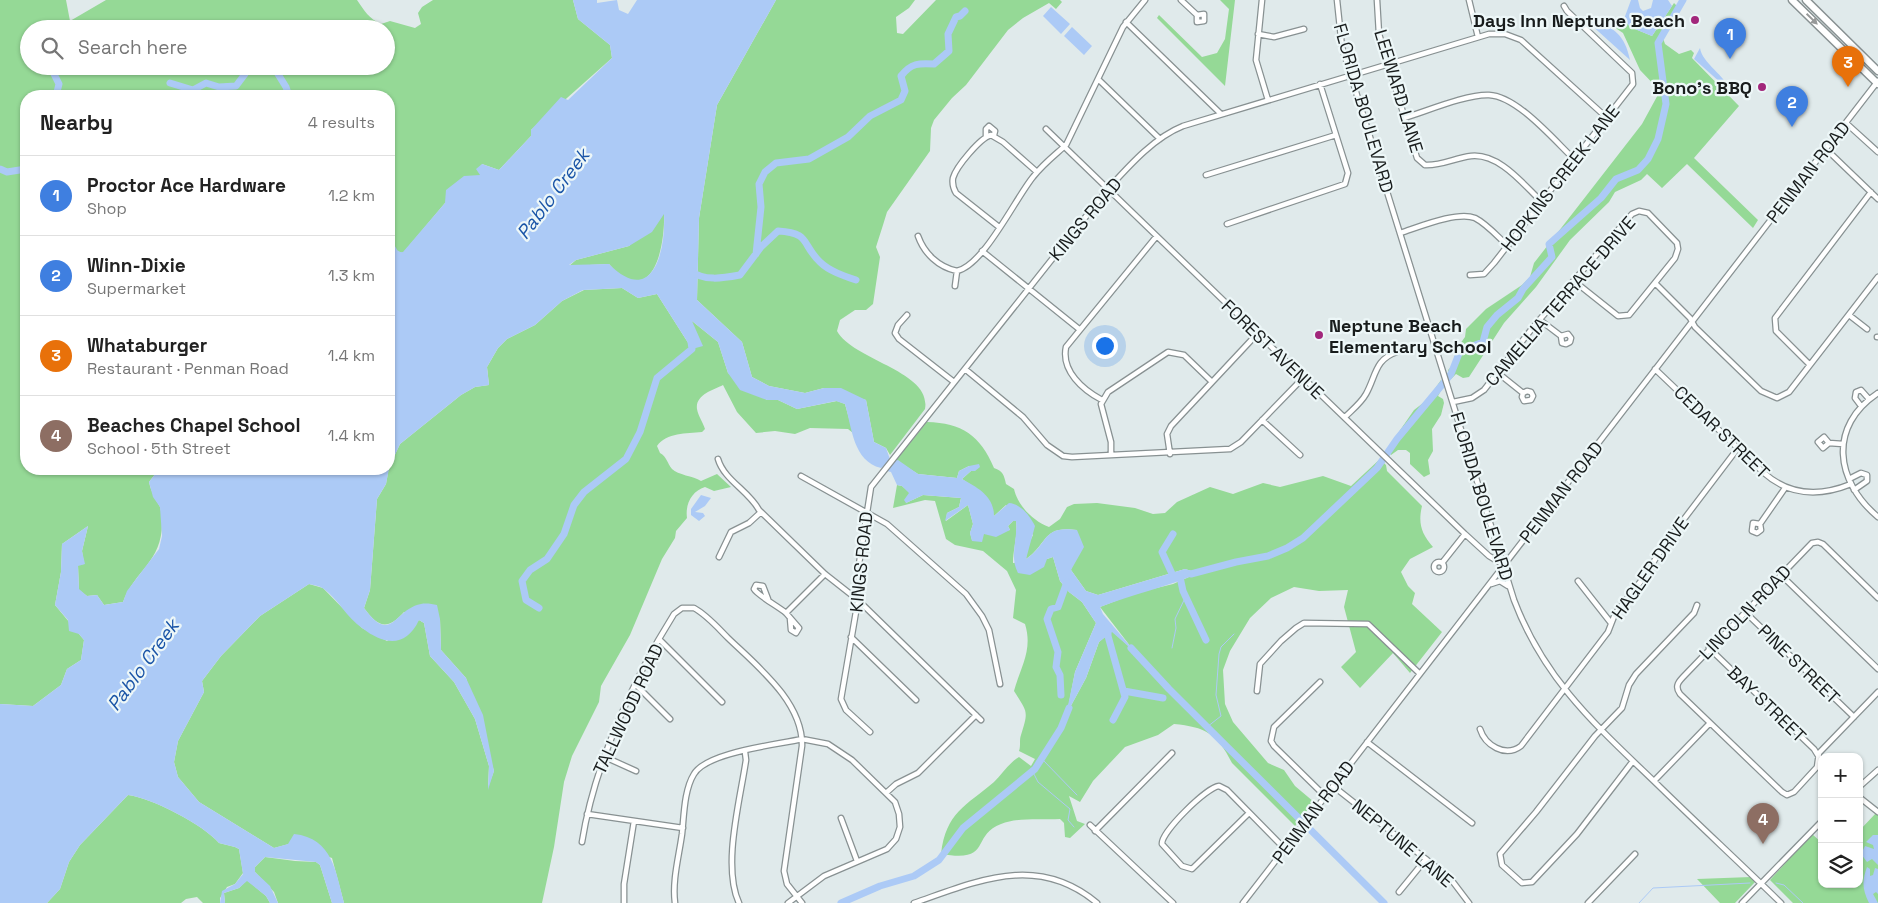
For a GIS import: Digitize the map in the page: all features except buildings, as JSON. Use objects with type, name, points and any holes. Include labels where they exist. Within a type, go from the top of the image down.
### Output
[{"type":"highway","points":[[1792,0],[1877,82]]},
{"type":"highway","points":[[1806,0],[1878,71]]},
{"type":"street","points":[[956,271],[969,265],[982,251],[1037,172],[1056,152],[1064,147],[1099,80],[1126,22],[1145,0]]},
{"type":"street","points":[[1181,0],[1197,15]]},
{"type":"street","points":[[1262,0],[1256,60],[1268,100]]},
{"type":"street","name":"FLORIDA BOULEVARD","points":[[1337,0],[1339,31],[1350,74],[1510,589],[1535,647],[1563,689],[1601,730],[1781,903]]},
{"type":"street","name":"LEEWARD LANE","points":[[1377,0],[1379,34],[1417,158],[1425,165],[1435,166],[1470,156],[1484,157],[1500,164],[1541,201]]},
{"type":"street","points":[[1469,0],[1478,37]]},
{"type":"street","name":"HOPKINS CREEK LANE","points":[[1470,275],[1484,274],[1508,246],[1633,84],[1632,73],[1564,6]]},
{"type":"street","points":[[1126,22],[1221,114]]},
{"type":"street","points":[[1258,34],[1274,37],[1304,30]]},
{"type":"street","name":"KINGS ROAD","points":[[870,732],[841,704],[858,600],[859,564],[871,487],[884,468],[1107,190],[1141,154],[1175,129],[1350,74],[1490,34],[1505,34],[1521,40],[1606,117]]},
{"type":"street","points":[[1099,80],[1160,139]]},
{"type":"street","name":"PENMAN ROAD","points":[[1243,903],[1877,82]]},
{"type":"street","points":[[1227,224],[1341,186],[1348,180],[1348,173],[1320,84]]},
{"type":"street","points":[[1404,118],[1477,96],[1497,96],[1516,105],[1574,159]]},
{"type":"street","points":[[1846,123],[1878,152]]},
{"type":"street","points":[[986,137],[986,129],[990,126],[995,130],[994,135]]},
{"type":"street","name":"FOREST AVENUE","points":[[1046,129],[1465,534],[1489,556],[1504,565]]},
{"type":"street","points":[[994,135],[1037,172]]},
{"type":"street","points":[[994,135],[986,137],[956,172],[953,185],[959,196],[1000,227]]},
{"type":"street","points":[[1206,175],[1336,135]]},
{"type":"street","points":[[1826,149],[1878,199]]},
{"type":"street","points":[[1810,365],[1776,331],[1775,318],[1871,192]]},
{"type":"street","name":"CAMELLIA TERRACE DRIVE","points":[[1453,402],[1472,398],[1481,393],[1540,320],[1629,217],[1639,211],[1648,213],[1657,221],[1678,246],[1675,258],[1655,283]]},
{"type":"street","points":[[1400,233],[1452,218],[1467,216],[1480,221],[1508,246]]},
{"type":"street","points":[[918,236],[921,244],[935,261],[956,271]]},
{"type":"street","points":[[1102,400],[1087,390],[1074,377],[1067,365],[1066,347],[1156,237]]},
{"type":"street","points":[[982,251],[1079,329]]},
{"type":"street","points":[[955,286],[956,271]]},
{"type":"street","points":[[1574,281],[1618,316],[1629,315],[1655,283],[1761,391],[1777,398],[1789,392],[1878,277]]},
{"type":"street","points":[[907,315],[898,325],[895,333],[899,339],[954,382]]},
{"type":"street","points":[[1849,315],[1867,329]]},
{"type":"street","points":[[1540,320],[1562,336]]},
{"type":"street","points":[[1170,454],[1167,434],[1169,430],[1211,381],[1257,334]]},
{"type":"street","points":[[1111,455],[1110,442],[1102,411],[1102,400],[1108,392],[1168,352],[1184,355],[1211,381]]},
{"type":"street","points":[[1345,418],[1365,396],[1378,364],[1389,354],[1397,352]]},
{"type":"street","points":[[965,369],[1023,417],[1054,451],[1063,456],[1170,454],[1230,449],[1241,442],[1302,378]]},
{"type":"street","name":"CEDAR STREET","points":[[1655,369],[1771,480],[1785,488],[1818,493],[1850,481],[1861,473],[1867,476],[1867,481],[1854,490]]},
{"type":"street","points":[[1498,373],[1523,393]]},
{"type":"street","points":[[1861,406],[1855,398],[1856,392],[1861,390],[1869,399]]},
{"type":"street","points":[[1878,393],[1861,406],[1847,428],[1843,444],[1843,460],[1854,490],[1878,517]]},
{"type":"street","points":[[1262,420],[1300,455]]},
{"type":"street","points":[[1829,443],[1843,444]]},
{"type":"street","name":"HAGLER DRIVE","points":[[1480,730],[1483,739],[1489,746],[1509,750],[1518,748],[1608,632],[1611,623],[1662,548],[1738,448]]},
{"type":"street","points":[[718,459],[721,469],[754,501],[761,512],[825,574],[858,600],[981,720]]},
{"type":"street","points":[[800,476],[887,524],[956,584],[974,604],[991,638],[1000,684]]},
{"type":"street","points":[[1760,524],[1785,488]]},
{"type":"street","points":[[719,557],[731,532],[749,523],[761,512]]},
{"type":"street","points":[[1442,563],[1465,534]]},
{"type":"street","name":"LINCOLN ROAD","points":[[1710,723],[1680,694],[1677,688],[1678,682],[1809,545],[1818,542],[1878,598]]},
{"type":"street","points":[[786,613],[825,574]]},
{"type":"street","points":[[1781,575],[1878,669]]},
{"type":"street","points":[[1486,588],[1494,581],[1500,581],[1510,589]]},
{"type":"street","points":[[1578,581],[1611,623]]},
{"type":"street","points":[[768,599],[790,618]]},
{"type":"street","points":[[1633,761],[1577,834],[1536,878],[1524,883],[1502,866],[1500,854],[1601,730],[1622,708],[1631,680],[1694,613],[1697,605]]},
{"type":"street","name":"TALLWOOD ROAD","points":[[582,842],[596,777],[635,684],[677,611],[688,607],[699,610],[777,688],[800,726],[802,739],[784,871],[787,884],[802,903]]},
{"type":"street","name":"PINE STREET","points":[[1745,612],[1854,717]]},
{"type":"street","points":[[1257,691],[1260,664],[1281,641],[1304,624],[1368,624],[1420,674]]},
{"type":"street","points":[[852,637],[916,700]]},
{"type":"street","points":[[660,640],[722,702]]},
{"type":"street","name":"BAY STREET","points":[[1709,648],[1814,749],[1818,757]]},
{"type":"street","points":[[1320,682],[1274,728],[1271,740],[1274,746],[1325,796]]},
{"type":"street","points":[[635,684],[670,719]]},
{"type":"street","points":[[1820,753],[1878,692]]},
{"type":"street","points":[[886,793],[896,784],[918,773],[976,715]]},
{"type":"street","points":[[1654,781],[1710,723],[1782,792],[1790,794],[1817,767],[1818,757]]},
{"type":"street","points":[[675,903],[674,887],[683,828],[690,783],[695,772],[713,759],[802,739],[828,744],[840,750],[895,802],[899,814],[900,827],[896,838],[882,852],[824,876],[788,903]]},
{"type":"street","points":[[1367,742],[1472,823]]},
{"type":"street","points":[[739,903],[733,887],[731,860],[746,760],[745,752]]},
{"type":"street","points":[[1095,831],[1172,752]]},
{"type":"street","points":[[606,757],[636,770]]},
{"type":"street","points":[[1863,783],[1878,770]]},
{"type":"street","points":[[1249,813],[1198,865],[1190,869],[1182,866],[1162,841],[1165,834],[1208,790],[1219,786],[1227,790],[1285,849]]},
{"type":"street","name":"NEPTUNE LANE","points":[[1333,786],[1450,878],[1469,903]]},
{"type":"street","points":[[1860,798],[1878,812]]},
{"type":"street","points":[[587,814],[683,828]]},
{"type":"street","points":[[841,818],[857,861]]},
{"type":"street","points":[[624,903],[624,884],[634,822]]},
{"type":"street","points":[[1090,825],[1173,903]]},
{"type":"street","points":[[1742,903],[1818,825]]},
{"type":"street","points":[[1588,903],[1635,854]]},
{"type":"street","points":[[1399,892],[1426,859]]},
{"type":"street","points":[[914,903],[990,878],[1025,874],[1059,880],[1084,893],[1097,903]]},
{"type":"green space","points":[[0,0],[66,0],[70,20],[20,20],[20,75],[395,75],[395,22],[415,28],[421,24],[418,13],[422,7],[433,0],[573,0],[578,19],[610,45],[612,58],[531,130],[531,136],[499,170],[482,164],[481,175],[445,203],[403,253],[395,253],[395,90],[20,90],[20,475],[154,475],[149,482],[161,509],[162,523],[158,547],[153,557],[128,591],[123,602],[104,605],[97,595],[87,596],[79,590],[78,565],[84,564],[82,551],[88,526],[62,544],[61,572],[55,605],[84,640],[81,660],[67,669],[61,685],[33,706],[0,704]]},
{"type":"green space","points":[[106,0],[357,0],[374,20],[72,20]]},
{"type":"green space","points":[[776,0],[915,0],[909,8],[896,17],[897,33],[903,34],[936,0],[1060,0],[1062,2],[1056,9],[1049,3],[1023,18],[1008,30],[966,85],[952,98],[934,120],[931,128],[930,151],[887,212],[876,247],[880,257],[873,304],[866,310],[855,310],[840,320],[837,331],[846,341],[859,351],[905,376],[917,385],[924,396],[925,409],[890,455],[886,448],[874,442],[866,400],[824,388],[805,393],[769,386],[752,377],[742,342],[697,300],[699,218],[717,105]]},
{"type":"green space","points":[[1220,0],[1235,0],[1225,86],[1157,18],[1159,15],[1202,57],[1217,53],[1225,39],[1229,9]]},
{"type":"green space","points":[[1674,3],[1679,8],[1663,38],[1665,44],[1679,54],[1691,50],[1694,53],[1692,58],[1739,106],[1694,158],[1758,220],[1753,228],[1687,164],[1662,188],[1647,174],[1641,180],[1615,192],[1609,202],[1570,240],[1536,287],[1504,323],[1469,377],[1463,378],[1456,374],[1451,379],[1448,370],[1452,366],[1457,348],[1465,337],[1466,329],[1486,309],[1522,285],[1530,277],[1534,263],[1642,124],[1660,91],[1640,70],[1623,33],[1611,25],[1624,19],[1630,27],[1652,36]]},
{"type":"green space","points":[[664,213],[661,248],[652,271],[645,279],[635,281],[623,278],[609,264],[569,266],[576,260],[629,246]]},
{"type":"green space","points":[[622,288],[638,298],[657,294],[692,349],[692,321],[718,342],[728,373],[767,400],[778,400],[797,409],[837,401],[845,404],[853,433],[848,429],[810,428],[795,434],[775,431],[756,433],[737,412],[723,385],[706,394],[697,404],[697,409],[705,429],[702,432],[671,436],[661,441],[657,446],[670,467],[675,471],[701,481],[717,474],[731,487],[714,491],[705,487],[696,492],[690,499],[687,508],[687,518],[676,531],[675,538],[662,559],[630,635],[601,686],[599,702],[572,756],[564,782],[554,847],[542,903],[344,903],[332,858],[289,844],[274,848],[199,802],[178,777],[174,762],[178,741],[204,692],[202,681],[221,656],[260,616],[309,584],[323,588],[362,628],[387,641],[419,620],[424,623],[430,656],[454,682],[475,719],[489,766],[488,787],[494,771],[466,678],[441,650],[440,619],[404,612],[393,622],[383,624],[378,623],[364,608],[370,590],[377,499],[386,484],[388,475],[395,475],[395,454],[400,444],[461,395],[475,387],[489,385],[487,367],[498,348],[507,339],[535,325],[562,301],[584,290]]},
{"type":"green space","points":[[1441,380],[1443,387],[1438,396],[1443,399],[1444,403],[1441,415],[1432,429],[1433,451],[1428,460],[1430,474],[1424,477],[1410,464],[1410,453],[1406,450],[1398,450],[1391,455],[1387,450],[1393,444],[1394,439],[1414,410],[1427,400]]},
{"type":"green space","points":[[927,422],[960,428],[976,439],[983,447],[994,468],[1003,474],[1006,484],[1014,489],[1019,501],[1027,512],[1049,527],[1060,519],[1067,507],[1074,504],[1097,503],[1135,508],[1153,514],[1165,513],[1177,502],[1210,487],[1233,494],[1263,483],[1280,487],[1323,476],[1351,486],[1380,459],[1386,465],[1387,471],[1422,506],[1420,518],[1422,528],[1433,547],[1410,559],[1401,572],[1408,586],[1415,593],[1412,604],[1442,632],[1410,673],[1393,653],[1360,688],[1341,667],[1356,652],[1344,607],[1348,590],[1319,591],[1294,587],[1271,598],[1250,618],[1230,651],[1223,670],[1225,704],[1233,722],[1268,763],[1284,770],[1295,786],[1314,802],[1295,826],[1232,763],[1215,738],[1209,733],[1194,727],[1174,724],[1158,735],[1125,747],[1093,781],[1080,802],[1069,796],[1077,821],[1085,824],[1070,838],[1065,837],[1064,823],[1060,819],[1015,820],[992,829],[975,852],[957,856],[941,854],[947,828],[959,811],[994,782],[1015,759],[1019,757],[1031,766],[1035,759],[1019,751],[1020,737],[1026,716],[1024,708],[1014,691],[1027,650],[1027,633],[1025,624],[1013,618],[1016,590],[1007,571],[983,551],[955,545],[946,539],[935,501],[925,500],[893,508],[897,485],[902,486],[910,493],[906,503],[923,495],[961,498],[959,507],[947,513],[946,521],[968,505],[973,524],[970,533],[972,540],[984,533],[1010,530],[1008,526],[1013,521],[1016,521],[1013,563],[1053,557],[1060,581],[1069,592],[1082,602],[1096,623],[1075,672],[1067,713],[1086,678],[1099,642],[1112,631],[1134,651],[1100,607],[1136,593],[1173,584],[1198,573],[1185,569],[1098,595],[1086,591],[1071,570],[1077,530],[1066,529],[1051,533],[1026,559],[1027,547],[1033,535],[1006,505],[994,516],[980,491],[962,479],[971,471],[975,471],[976,466],[969,466],[959,471],[957,478],[918,474],[896,460]]},
{"type":"green space","points":[[128,795],[150,801],[177,813],[202,828],[219,843],[239,849],[243,873],[235,884],[227,887],[220,898],[220,903],[203,903],[197,897],[186,899],[181,903],[47,903],[60,889],[69,862],[80,845]]},
{"type":"green space","points":[[1876,813],[1878,815],[1878,903],[1793,903],[1770,880],[1812,834],[1818,839],[1818,888],[1863,888],[1863,827]]},
{"type":"green space","points":[[265,857],[316,862],[320,865],[332,903],[278,903],[274,892],[255,872],[255,867]]},
{"type":"green space","points":[[1751,877],[1755,882],[1735,903],[1720,903],[1697,879]]},
{"type":"green space","points":[[247,880],[266,896],[270,903],[225,903],[224,893],[239,888]]},
{"type":"water","name":"Pablo Creek","points":[[573,0],[597,0],[597,3],[617,0],[619,10],[628,14],[637,0],[776,0],[717,105],[699,218],[697,300],[742,342],[752,377],[769,386],[805,393],[824,388],[841,388],[866,400],[874,442],[886,448],[891,462],[898,460],[918,474],[957,478],[959,471],[979,464],[980,467],[975,471],[971,471],[962,479],[984,493],[991,503],[994,516],[1009,503],[1025,511],[1035,526],[1026,559],[1051,533],[1065,529],[1077,530],[1084,547],[1071,570],[1086,591],[1098,595],[1185,569],[1199,573],[1100,607],[1103,614],[1136,653],[1112,632],[1099,642],[1086,678],[1066,715],[1075,672],[1096,623],[1082,602],[1069,592],[1060,581],[1053,557],[1047,559],[1044,567],[1030,575],[1018,573],[1014,560],[1016,521],[1013,521],[1008,526],[1010,530],[996,537],[984,534],[982,542],[972,541],[970,533],[973,524],[968,505],[945,521],[947,513],[959,507],[961,498],[923,495],[906,503],[904,500],[909,493],[902,486],[897,485],[891,472],[887,471],[884,466],[881,468],[872,464],[859,451],[852,433],[845,404],[836,401],[797,409],[778,400],[767,400],[740,390],[728,373],[718,342],[692,321],[703,346],[692,349],[657,294],[638,298],[622,288],[583,290],[562,301],[535,325],[507,339],[498,348],[487,367],[489,385],[475,387],[461,395],[400,444],[395,455],[395,253],[403,252],[445,203],[446,190],[464,176],[480,175],[476,169],[482,164],[499,170],[531,136],[531,130],[561,97],[568,100],[612,58],[610,45],[578,19]],"holes":[[[664,214],[662,243],[654,269],[646,277],[636,280],[624,276],[609,264],[569,265],[576,260],[629,246],[652,232]]]},
{"type":"water","points":[[1631,0],[1638,0],[1643,11],[1651,8],[1653,0],[1668,0],[1672,6],[1652,36],[1630,27],[1624,19]]},
{"type":"water","points":[[1051,7],[1070,24],[1061,34],[1043,16]]},
{"type":"water","points":[[1591,19],[1606,25],[1622,38],[1630,60],[1589,23]]},
{"type":"water","points":[[1072,27],[1092,46],[1084,55],[1064,36]]},
{"type":"water","points":[[1700,48],[1705,59],[1724,80],[1731,92],[1694,59]]},
{"type":"water","name":"Pablo Creek","points":[[154,475],[388,475],[386,484],[377,499],[370,590],[364,608],[373,619],[387,625],[412,607],[423,604],[437,605],[440,619],[441,650],[466,678],[483,715],[494,771],[488,790],[489,766],[475,719],[454,682],[430,656],[424,623],[419,620],[414,629],[401,639],[394,641],[378,638],[357,624],[324,589],[309,584],[260,616],[221,656],[202,681],[204,692],[178,741],[174,762],[178,777],[199,802],[274,848],[288,844],[294,834],[317,842],[331,859],[344,903],[332,903],[320,865],[316,862],[265,857],[255,867],[255,872],[270,886],[278,903],[270,903],[266,896],[247,881],[239,888],[224,893],[225,903],[220,903],[222,891],[235,884],[243,874],[239,849],[219,843],[202,828],[177,813],[150,801],[128,795],[80,845],[69,862],[60,889],[47,903],[0,903],[0,704],[33,706],[61,685],[67,669],[81,660],[84,640],[79,634],[69,631],[68,620],[55,605],[61,572],[62,544],[88,526],[82,551],[85,564],[78,566],[79,589],[87,596],[97,595],[104,605],[123,602],[127,591],[159,549],[162,536],[160,507],[153,497],[149,482]]},
{"type":"water","points":[[701,495],[711,498],[705,506],[695,512],[703,513],[705,516],[699,521],[691,515],[691,509]]},
{"type":"water","points":[[1873,835],[1878,835],[1878,865],[1872,859],[1867,862],[1863,857],[1865,846],[1874,849],[1873,845],[1866,842]]},
{"type":"water","points":[[1867,867],[1870,869],[1870,876],[1873,875],[1875,868],[1878,869],[1878,894],[1876,892],[1873,894],[1878,903],[1869,903],[1865,893],[1864,877]]},
{"type":"waterway","points":[[1191,574],[1268,556],[1287,548],[1303,538],[1377,468],[1397,439],[1451,374],[1460,351],[1483,342],[1487,327],[1497,315],[1518,298],[1523,289],[1552,257],[1549,244],[1601,198],[1616,179],[1638,170],[1648,159],[1658,139],[1666,104],[1658,43],[1683,0]]},
{"type":"waterway","points":[[756,254],[761,207],[759,184],[765,172],[776,163],[809,159],[848,137],[870,116],[901,100],[905,91],[901,76],[912,66],[934,64],[949,51],[948,34],[956,17],[965,11]]},
{"type":"waterway","points":[[54,75],[59,84],[58,90]]},
{"type":"waterway","points":[[193,90],[206,83],[219,87],[236,86],[244,75]]},
{"type":"waterway","points":[[279,75],[287,90]]},
{"type":"waterway","points":[[170,83],[193,90]]},
{"type":"waterway","points":[[0,169],[7,172],[20,170]]},
{"type":"waterway","points":[[690,270],[707,278],[740,275],[761,247],[778,231],[796,234],[801,237],[814,256],[824,265],[837,273],[856,280]]},
{"type":"waterway","points":[[395,253],[402,257]]},
{"type":"waterway","points":[[539,608],[526,600],[522,581],[530,570],[547,559],[564,534],[574,505],[584,492],[626,459],[640,432],[657,378],[692,349],[691,342]]},
{"type":"waterway","points":[[1173,534],[1162,552],[1174,578]]},
{"type":"waterway","points":[[1180,577],[1183,591],[1206,640]]},
{"type":"waterway","points":[[1061,695],[1060,675],[1056,667],[1058,652],[1047,619],[1051,609],[1058,607],[1067,582]]},
{"type":"waterway","points":[[1172,648],[1176,628],[1175,619],[1186,596]]},
{"type":"waterway","points":[[1108,626],[1108,636],[1125,697],[1113,720]]},
{"type":"waterway","points":[[1207,727],[1221,716],[1216,695],[1219,654],[1221,647],[1234,634]]},
{"type":"waterway","points":[[1131,648],[1169,689],[1384,903]]},
{"type":"waterway","points":[[1124,691],[1163,698]]},
{"type":"waterway","points":[[841,903],[880,886],[914,876],[939,860],[963,828],[1035,769],[1061,728],[1069,708]]},
{"type":"waterway","points":[[1042,759],[1077,795]]},
{"type":"waterway","points":[[1033,772],[1038,782],[1070,809],[1068,820],[1074,827]]},
{"type":"waterway","points":[[1639,903],[1653,888],[1750,883]]},
{"type":"waterway","points":[[1776,883],[1784,885],[1803,903]]},
{"type":"place","name":"Days Inn Neptune Beach","points":[[1695,20]]},
{"type":"place","name":"Proctor Ace Hardware","points":[[1730,59]]},
{"type":"place","name":"Bono's BBQ","points":[[1762,87]]},
{"type":"place","name":"Whataburger","points":[[1848,87]]},
{"type":"place","name":"Winn-Dixie","points":[[1792,127]]},
{"type":"place","name":"Neptune Beach Elementary School","points":[[1319,335]]},
{"type":"place","name":"Beaches Chapel School","points":[[1763,844]]}]
